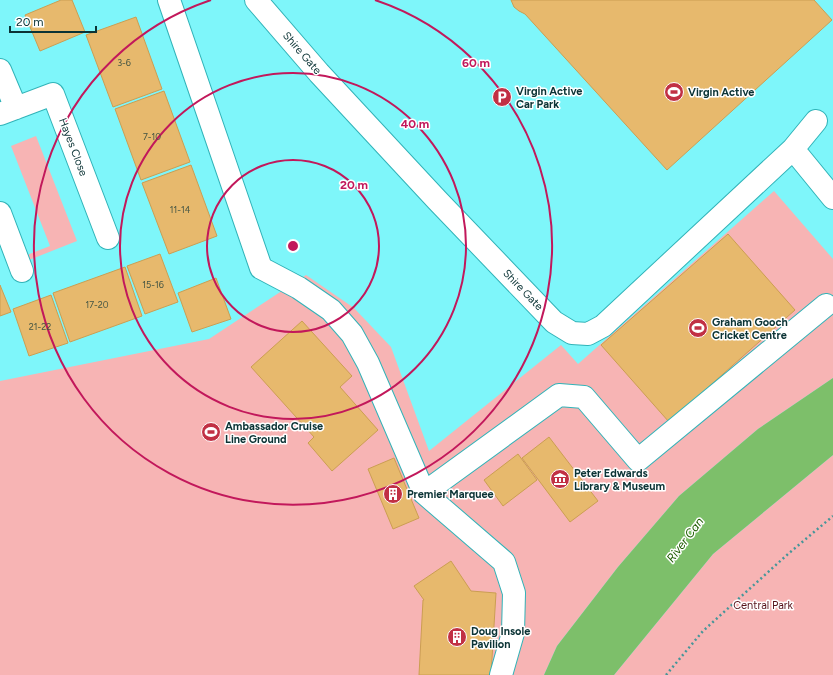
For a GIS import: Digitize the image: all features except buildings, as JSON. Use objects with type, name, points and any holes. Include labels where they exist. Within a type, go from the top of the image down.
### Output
[{"type":"street","points":[[169,0],[261,268],[299,288],[331,310],[352,334],[368,363],[424,493],[504,562],[514,593],[513,633],[501,675]]},
{"type":"street","name":"Shire Gate","points":[[256,0],[319,73],[437,200],[554,322],[572,333],[588,334],[603,326],[793,149],[816,121]]},
{"type":"street","name":"Hayes Close","points":[[0,70],[8,111],[53,94],[108,238]]},
{"type":"street","points":[[793,149],[833,198]]},
{"type":"street","points":[[0,213],[22,271]]},
{"type":"street","points":[[424,493],[559,395],[584,397],[638,460],[826,306]]},
{"type":"path","points":[[666,675],[703,631],[788,554],[833,516]]},
{"type":"green space","points":[[36,136],[77,241],[29,260],[27,255],[50,246],[11,146]]},
{"type":"green space","name":"Ambassador Cruise Line Ground","points":[[774,191],[833,259],[833,378],[758,429],[679,496],[618,567],[557,646],[544,675],[0,675],[0,381],[209,339],[306,275],[354,308],[391,347],[429,451],[561,345],[578,364]]},
{"type":"green space","name":"Central Park","points":[[833,455],[833,675],[614,675],[713,554]]},
{"type":"water","name":"River Can","points":[[833,378],[833,455],[713,554],[614,675],[544,675],[557,646],[618,567],[679,496],[758,429]]},
{"type":"place","name":"Virgin Active","points":[[674,92]]},
{"type":"place","name":"Virgin Active Car Park","points":[[502,97]]},
{"type":"place","name":"Graham Gooch Cricket Centre","points":[[698,328]]},
{"type":"place","name":"Ambassador Cruise Line Ground","points":[[211,432]]},
{"type":"place","name":"Peter Edwards Library & Museum","points":[[560,479]]},
{"type":"place","name":"Premier Marquee","points":[[393,494]]},
{"type":"place","name":"Doug Insole Pavilion","points":[[457,637]]}]
